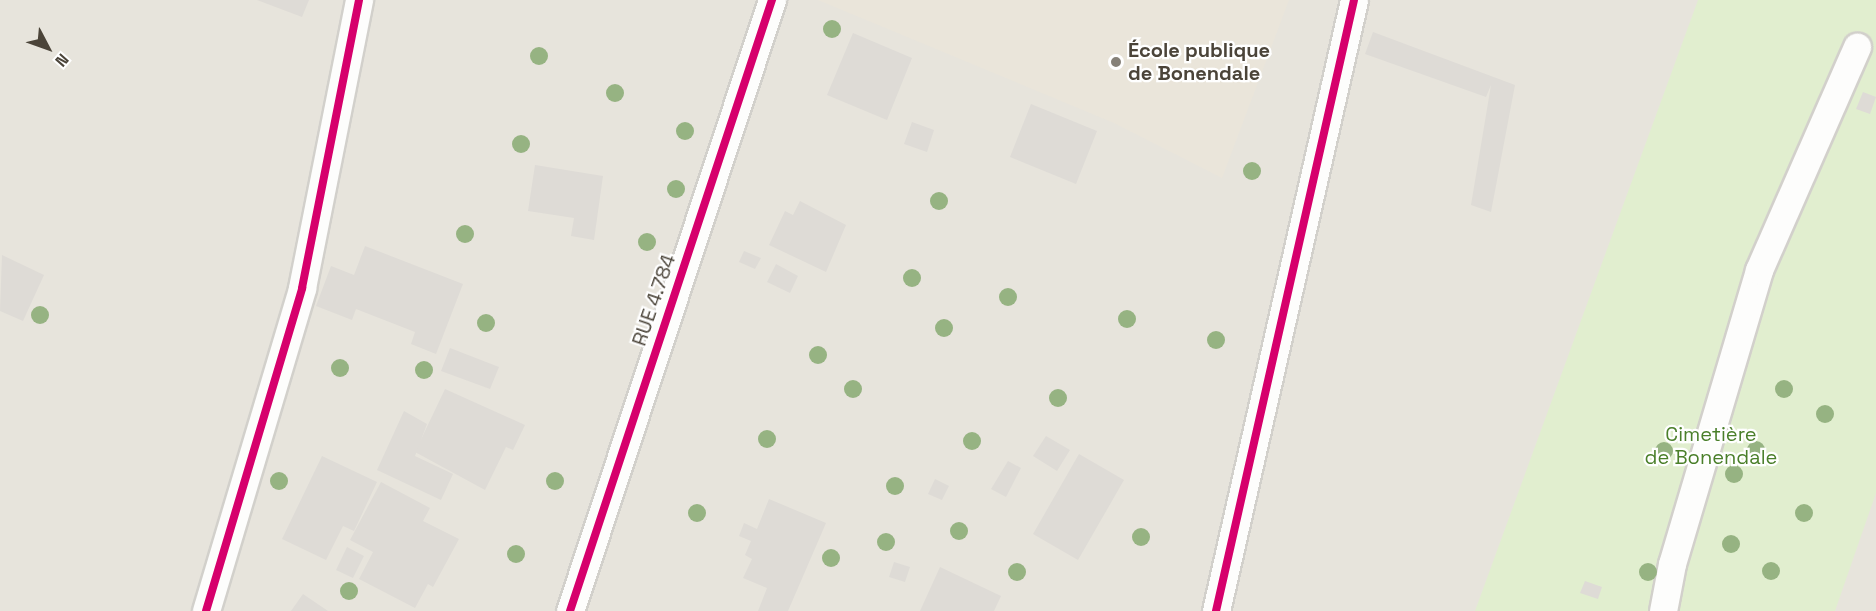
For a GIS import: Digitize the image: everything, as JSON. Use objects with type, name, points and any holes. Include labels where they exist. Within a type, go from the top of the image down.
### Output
[{"type":"street","points":[[206,611],[302,288],[359,0]]},
{"type":"street","name":"RUE 4.784","points":[[570,611],[772,0]]},
{"type":"street","points":[[1216,611],[1354,0]]},
{"type":"street","points":[[1663,611],[1672,564],[1759,270],[1857,47]]},
{"type":"shaded area","points":[[0,0],[1876,0],[1876,611],[0,611]]},
{"type":"shaded area","name":"École publique de Bonendale","points":[[818,0],[1289,0],[1222,178],[1114,123]]},
{"type":"green space","name":"Cimetière de Bonendale","points":[[1698,0],[1876,0],[1876,493],[1835,611],[1475,611]]},
{"type":"building","points":[[257,0],[309,0],[302,17]]},
{"type":"building","points":[[1373,32],[1515,85],[1491,212],[1471,205],[1491,85],[1486,97],[1365,54]]},
{"type":"building","points":[[853,33],[912,58],[887,120],[827,95]]},
{"type":"building","points":[[1863,92],[1876,97],[1870,114],[1856,109]]},
{"type":"building","points":[[1031,104],[1097,131],[1076,184],[1010,157]]},
{"type":"building","points":[[912,122],[934,130],[927,152],[904,144]]},
{"type":"building","points":[[535,165],[603,176],[594,240],[571,236],[574,218],[528,211]]},
{"type":"building","points":[[800,201],[846,225],[826,272],[769,245],[785,211],[793,215]]},
{"type":"building","points":[[365,246],[463,284],[436,354],[411,344],[415,332],[356,309],[352,320],[316,306],[331,266],[354,275]]},
{"type":"building","points":[[744,251],[761,258],[755,269],[739,262]]},
{"type":"building","points":[[2,255],[44,275],[23,321],[0,311]]},
{"type":"building","points":[[776,264],[798,276],[790,293],[767,282]]},
{"type":"building","points":[[450,348],[499,367],[490,389],[441,371]]},
{"type":"building","points":[[445,389],[525,425],[513,450],[506,447],[485,490],[415,452]]},
{"type":"building","points":[[404,411],[427,424],[415,456],[453,474],[441,500],[377,470]]},
{"type":"building","points":[[1046,436],[1070,450],[1057,471],[1033,456]]},
{"type":"building","points":[[1079,454],[1124,480],[1078,560],[1033,534]]},
{"type":"building","points":[[322,456],[377,482],[354,531],[343,526],[326,560],[282,539]]},
{"type":"building","points":[[1008,461],[1021,468],[1006,497],[991,489]]},
{"type":"building","points":[[935,479],[949,486],[942,500],[928,494]]},
{"type":"building","points":[[381,482],[430,508],[423,521],[459,539],[433,587],[428,584],[415,608],[359,579],[373,552],[350,540]]},
{"type":"building","points":[[769,499],[826,523],[788,611],[758,611],[767,588],[743,578],[752,559],[745,555],[751,541],[739,536],[744,523],[757,529]]},
{"type":"building","points":[[347,547],[364,556],[353,578],[336,570]]},
{"type":"building","points":[[894,562],[910,567],[905,582],[889,577]]},
{"type":"building","points":[[940,567],[1001,596],[994,611],[920,611]]},
{"type":"building","points":[[1585,581],[1602,587],[1598,599],[1580,593]]},
{"type":"building","points":[[303,594],[328,611],[291,611]]},
{"type":"cycle path","points":[[206,611],[302,288],[359,0]]},
{"type":"cycle path","points":[[570,611],[772,0]]},
{"type":"cycle path","points":[[1216,611],[1354,0]]},
{"type":"place","name":"École publique de Bonendale","points":[[1116,62]]}]
